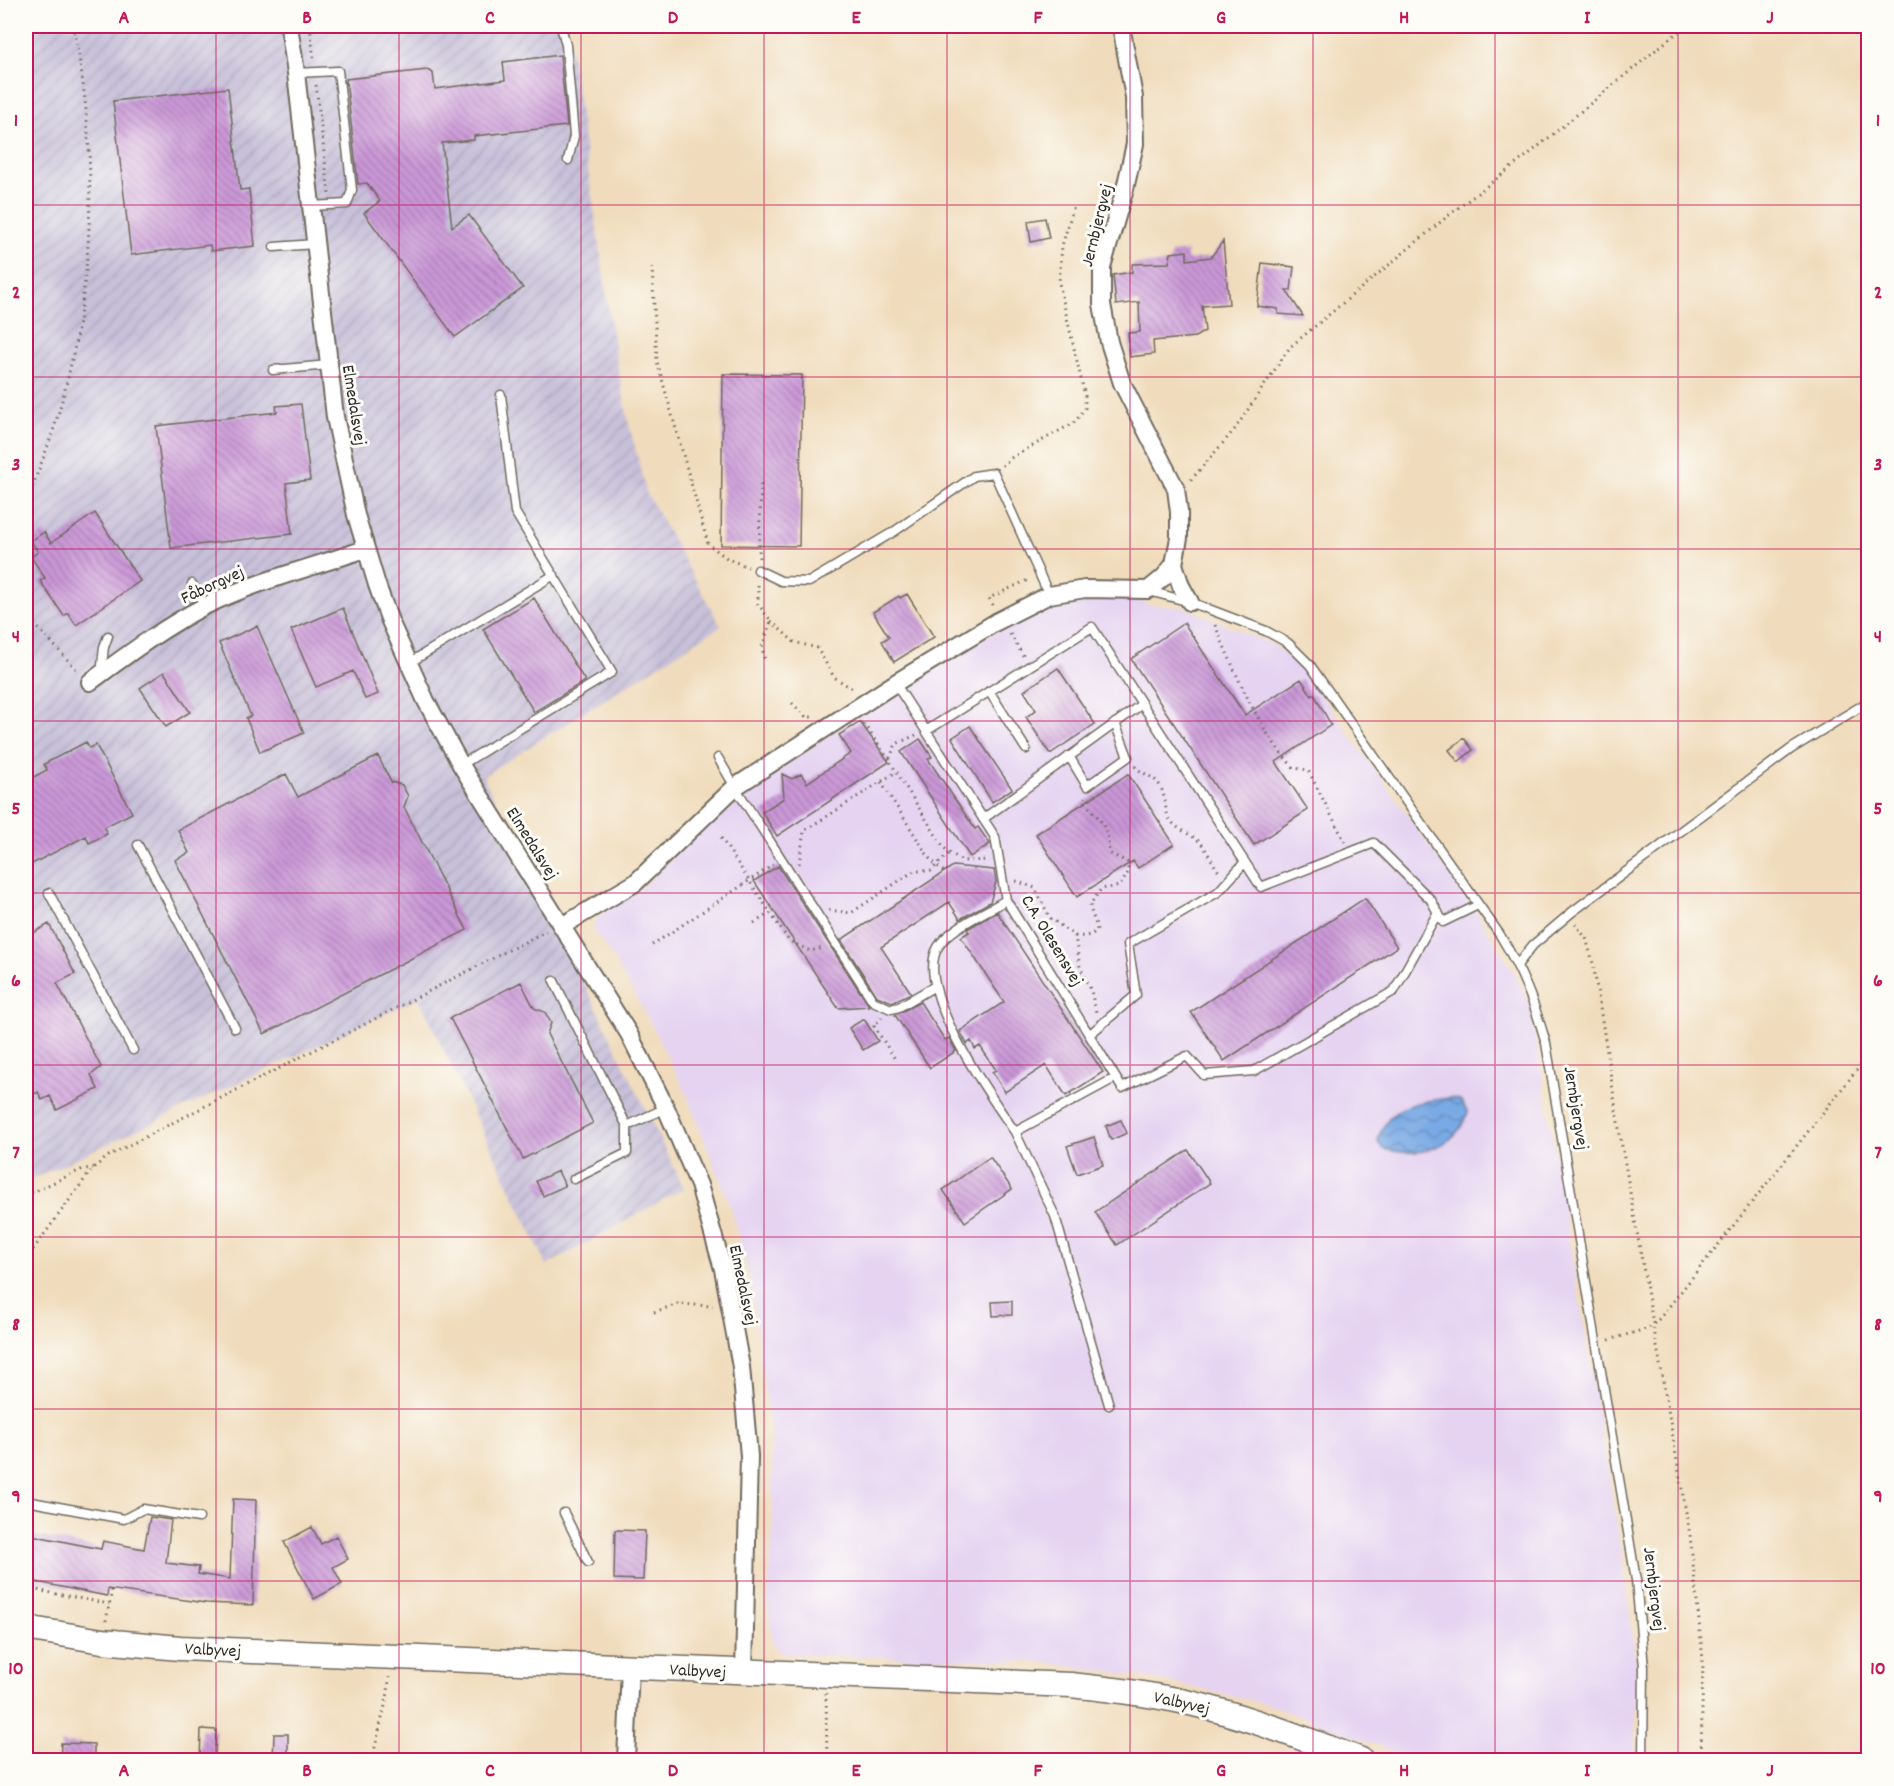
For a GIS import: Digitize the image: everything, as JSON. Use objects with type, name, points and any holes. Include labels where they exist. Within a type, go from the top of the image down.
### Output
[{"type":"street","name":"Elmedalsvej","points":[[289,26],[334,417],[365,549],[390,621],[426,701],[461,765],[629,1034],[666,1108],[699,1185],[723,1269],[741,1367],[749,1456],[744,1672]]},
{"type":"street","name":"Jernbjergvej","points":[[1121,26],[1134,97],[1134,144],[1125,189],[1102,267],[1102,304],[1109,342],[1122,383],[1176,489],[1179,538],[1174,564],[1181,586],[1190,602]]},
{"type":"street","name":"Fåborgvej","points":[[96,678],[157,634],[205,606],[256,585],[365,549]]},
{"type":"street","points":[[562,926],[635,884],[735,787],[895,683],[996,622],[1049,595],[1085,589],[1148,591],[1164,577],[1174,564]]},
{"type":"street","name":"Valbyvej","points":[[26,1628],[102,1641],[180,1648],[1071,1685],[1146,1694],[1206,1707],[1292,1733],[1361,1761]]},
{"type":"street","points":[[626,1761],[630,1667]]},
{"type":"lane","points":[[561,26],[566,45],[574,136],[568,160]]},
{"type":"lane","points":[[296,73],[338,71],[351,178],[352,190],[347,204],[311,206]]},
{"type":"lane","points":[[274,247],[315,244]]},
{"type":"lane","points":[[273,370],[329,365]]},
{"type":"lane","points":[[461,765],[612,672],[515,512],[501,395]]},
{"type":"lane","points":[[758,570],[781,580],[810,582],[895,531],[974,476],[994,473],[1049,595]]},
{"type":"lane","points":[[409,663],[554,575]]},
{"type":"lane","points":[[192,584],[205,606]]},
{"type":"lane","name":"Jernbjergvej","points":[[1148,591],[1190,602],[1266,631],[1288,643],[1310,666],[1518,964],[1536,1009],[1546,1043],[1636,1580],[1644,1667],[1643,1761]]},
{"type":"lane","points":[[926,731],[1092,627],[1260,886],[1374,843],[1431,900],[1443,922],[1478,905]]},
{"type":"lane","points":[[96,678],[108,636]]},
{"type":"lane","name":"C.A. Olesensvej","points":[[895,683],[995,837],[1006,900],[1122,1088],[1186,1056],[1204,1075],[1254,1071],[1394,991],[1438,912]]},
{"type":"lane","points":[[989,691],[1026,749]]},
{"type":"lane","points":[[1518,964],[1533,945],[1568,915],[1791,749],[1869,702]]},
{"type":"lane","points":[[983,819],[1142,704]]},
{"type":"lane","points":[[1070,756],[1087,786],[1128,757],[1115,723]]},
{"type":"lane","points":[[718,758],[873,1001],[891,1009],[899,1007],[936,986]]},
{"type":"lane","points":[[138,845],[235,1028]]},
{"type":"lane","points":[[1089,1035],[1136,995],[1128,944],[1218,892],[1245,862]]},
{"type":"lane","points":[[50,893],[133,1050]]},
{"type":"lane","points":[[1006,900],[954,931],[938,946],[933,961],[936,986],[941,1006],[955,1038],[1015,1132],[1055,1216],[1109,1405]]},
{"type":"lane","points":[[554,981],[627,1126],[627,1153],[574,1179]]},
{"type":"lane","points":[[1015,1132],[1115,1078]]},
{"type":"lane","points":[[627,1126],[666,1108]]},
{"type":"lane","points":[[26,1501],[124,1519],[143,1509],[199,1518]]},
{"type":"lane","points":[[564,1513],[588,1562]]},
{"type":"path","points":[[26,503],[56,420],[74,348],[87,261],[90,190],[87,121],[73,26]]},
{"type":"path","points":[[310,26],[330,205]]},
{"type":"path","points":[[1176,489],[1191,480],[1235,429],[1290,347],[1302,336],[1686,26]]},
{"type":"path","points":[[994,473],[1011,458],[1075,422],[1085,408],[1085,396],[1059,283],[1062,246],[1074,205]]},
{"type":"path","points":[[652,267],[657,361],[708,544],[728,559],[758,570]]},
{"type":"path","points":[[989,598],[1039,574]]},
{"type":"path","points":[[1208,609],[1247,699],[1275,748],[1294,768],[1308,770],[1351,852]]},
{"type":"path","points":[[26,615],[77,670],[96,678]]},
{"type":"path","points":[[771,621],[794,642],[817,648],[834,677],[869,700]]},
{"type":"path","points":[[926,731],[896,744],[889,760],[944,848],[962,861],[999,860]]},
{"type":"path","points":[[1128,757],[1139,771],[1151,776],[1160,785],[1168,816],[1174,825],[1201,843],[1212,864],[1227,882]]},
{"type":"path","points":[[791,874],[798,869],[804,831],[896,772]]},
{"type":"path","points":[[881,782],[936,867],[944,872]]},
{"type":"path","points":[[1003,881],[1020,881],[1035,888],[1050,918],[1075,936],[1083,938],[1095,933],[1097,930],[1090,905],[1101,889],[1120,886],[1130,871],[1127,862],[1109,853],[1108,834],[1103,821],[1090,811],[1084,801],[1087,786]]},
{"type":"path","points":[[721,838],[789,941],[810,951],[836,944]]},
{"type":"path","points":[[816,914],[823,909],[851,913],[914,871],[931,871],[950,852]]},
{"type":"path","points":[[652,945],[782,860]]},
{"type":"path","points":[[754,923],[772,912]]},
{"type":"path","points":[[1568,915],[1586,938],[1593,963],[1620,1135],[1690,1535],[1703,1660],[1701,1761]]},
{"type":"path","points":[[26,1259],[93,1168],[120,1149],[549,929],[562,926]]},
{"type":"path","points":[[1075,936],[1080,967],[1091,991],[1097,1015],[1103,1023]]},
{"type":"path","points":[[884,1006],[881,1020],[874,1026],[895,1059]]},
{"type":"path","points":[[1596,1344],[1649,1328],[1660,1318],[1869,1056]]},
{"type":"path","points":[[26,1194],[82,1169],[93,1168]]},
{"type":"path","points":[[654,1312],[678,1304],[730,1307]]},
{"type":"path","points":[[26,1588],[109,1604]]},
{"type":"path","points":[[106,1619],[112,1590]]},
{"type":"path","points":[[372,1761],[388,1693],[391,1657]]},
{"type":"path","points":[[826,1675],[827,1761]]},
{"type":"shaded area","points":[[26,26],[312,26],[313,28],[322,26],[567,26],[615,353],[628,420],[647,494],[721,626],[483,776],[684,1188],[547,1265],[419,998],[26,1182]]},
{"type":"shaded area","points":[[1129,596],[1151,605],[1186,608],[1275,646],[1303,670],[1470,902],[1516,976],[1530,1004],[1622,1556],[1637,1670],[1634,1760],[1416,1760],[1268,1704],[1144,1677],[1042,1662],[783,1654],[773,1644],[768,1603],[773,1519],[771,1437],[751,1283],[730,1205],[686,1093],[648,1018],[609,951],[593,929],[597,917],[646,884],[697,834],[777,772],[780,767],[900,688],[989,635],[1041,608],[1071,599]]},
{"type":"water","points":[[1450,1098],[1460,1100],[1468,1112],[1462,1125],[1445,1143],[1434,1148],[1409,1152],[1382,1148],[1378,1140],[1383,1128],[1397,1112],[1427,1101]]},
{"type":"building","points":[[560,55],[567,126],[474,136],[474,140],[442,143],[452,227],[469,215],[523,288],[455,337],[364,213],[380,201],[367,183],[358,184],[346,79],[427,70],[433,73],[435,89],[505,80],[503,62]]},
{"type":"building","points":[[228,88],[240,190],[249,189],[255,246],[211,251],[210,245],[131,255],[113,101]]},
{"type":"building","points":[[1045,218],[1049,238],[1031,242],[1028,221]]},
{"type":"building","points":[[1223,241],[1229,304],[1202,306],[1205,331],[1195,337],[1153,341],[1154,354],[1130,357],[1128,333],[1140,332],[1139,302],[1116,305],[1113,275],[1132,272],[1132,264],[1169,263],[1171,253],[1187,251],[1187,260],[1211,257]]},
{"type":"building","points":[[1262,263],[1294,267],[1291,290],[1286,290],[1303,316],[1278,314],[1278,309],[1257,306]]},
{"type":"building","points":[[723,374],[802,375],[799,546],[721,545]]},
{"type":"building","points":[[301,404],[310,480],[286,483],[292,534],[171,548],[156,426],[277,412],[276,406]]},
{"type":"building","points":[[95,513],[140,581],[76,625],[68,613],[64,616],[40,581],[45,578],[31,557],[38,552],[31,541],[44,532],[51,543]]},
{"type":"building","points":[[907,594],[934,637],[894,662],[882,641],[889,637],[873,612],[899,596],[900,598]]},
{"type":"building","points":[[534,598],[585,681],[534,712],[483,629]]},
{"type":"building","points":[[343,608],[378,694],[365,699],[353,671],[316,687],[291,630]]},
{"type":"building","points":[[1184,623],[1245,715],[1301,679],[1312,696],[1314,694],[1331,725],[1276,762],[1308,810],[1254,845],[1131,659]]},
{"type":"building","points":[[257,626],[304,733],[260,752],[246,718],[251,716],[219,643]]},
{"type":"building","points":[[1058,668],[1095,724],[1050,754],[1026,717],[1036,710],[1024,691]]},
{"type":"building","points":[[164,672],[190,712],[166,727],[140,688]]},
{"type":"building","points":[[860,722],[889,762],[777,836],[762,812],[784,798],[782,774],[792,779],[801,774],[807,783],[851,753],[839,735]]},
{"type":"building","points":[[970,726],[1012,789],[992,802],[952,738]]},
{"type":"building","points":[[1464,738],[1473,750],[1458,762],[1449,750]]},
{"type":"building","points":[[920,739],[932,757],[928,759],[975,829],[978,827],[990,844],[970,857],[901,752]]},
{"type":"building","points":[[86,742],[89,748],[96,745],[132,813],[104,827],[107,834],[89,843],[86,836],[26,867],[26,781],[47,770],[44,764]]},
{"type":"building","points":[[378,756],[391,782],[402,785],[408,796],[404,807],[467,930],[264,1034],[175,860],[189,853],[178,830],[286,774],[298,797]]},
{"type":"building","points":[[1128,774],[1174,844],[1138,868],[1133,861],[1077,897],[1036,834]]},
{"type":"building","points":[[778,866],[869,1006],[838,1008],[754,881]]},
{"type":"building","points":[[953,866],[994,870],[996,882],[990,902],[960,919],[949,902],[881,947],[911,993],[892,1002],[877,996],[841,940]]},
{"type":"building","points":[[1365,898],[1397,947],[1224,1061],[1191,1012]]},
{"type":"building","points":[[997,912],[1103,1072],[1066,1096],[1046,1065],[1005,1092],[992,1072],[996,1070],[980,1046],[975,1049],[971,1041],[967,1044],[960,1031],[1004,1002],[961,937],[969,932],[967,929]]},
{"type":"building","points":[[49,924],[75,974],[57,983],[101,1067],[91,1075],[98,1089],[57,1110],[50,1096],[42,1100],[38,1092],[35,1094],[26,1076],[26,937]]},
{"type":"building","points":[[521,982],[534,1008],[545,1012],[551,1023],[547,1034],[593,1123],[523,1159],[450,1018]]},
{"type":"building","points":[[920,1002],[945,1040],[949,1038],[956,1051],[930,1068],[895,1015]]},
{"type":"building","points":[[864,1019],[878,1041],[863,1050],[849,1028]]},
{"type":"building","points":[[1121,1120],[1127,1133],[1111,1140],[1106,1126]]},
{"type":"building","points":[[1094,1137],[1103,1165],[1077,1174],[1067,1146]]},
{"type":"building","points":[[1188,1150],[1210,1183],[1117,1245],[1095,1212]]},
{"type":"building","points":[[990,1157],[1012,1189],[965,1222],[943,1190]]},
{"type":"building","points":[[558,1171],[565,1186],[543,1196],[536,1181]]},
{"type":"building","points":[[1012,1301],[1012,1315],[993,1316],[992,1302]]},
{"type":"building","points":[[233,1499],[256,1500],[253,1605],[206,1603],[108,1589],[107,1596],[26,1580],[26,1534],[101,1549],[103,1541],[144,1549],[150,1517],[171,1520],[166,1563],[199,1567],[198,1574],[230,1579]]},
{"type":"building","points":[[312,1527],[321,1544],[336,1536],[348,1559],[333,1567],[342,1584],[314,1599],[284,1542]]},
{"type":"building","points":[[615,1530],[645,1531],[643,1580],[614,1579]]},
{"type":"building","points":[[201,1729],[216,1730],[215,1761],[200,1761]]},
{"type":"building","points":[[274,1734],[288,1734],[288,1761],[273,1761]]},
{"type":"building","points":[[61,1743],[94,1744],[94,1761],[60,1761]]}]
